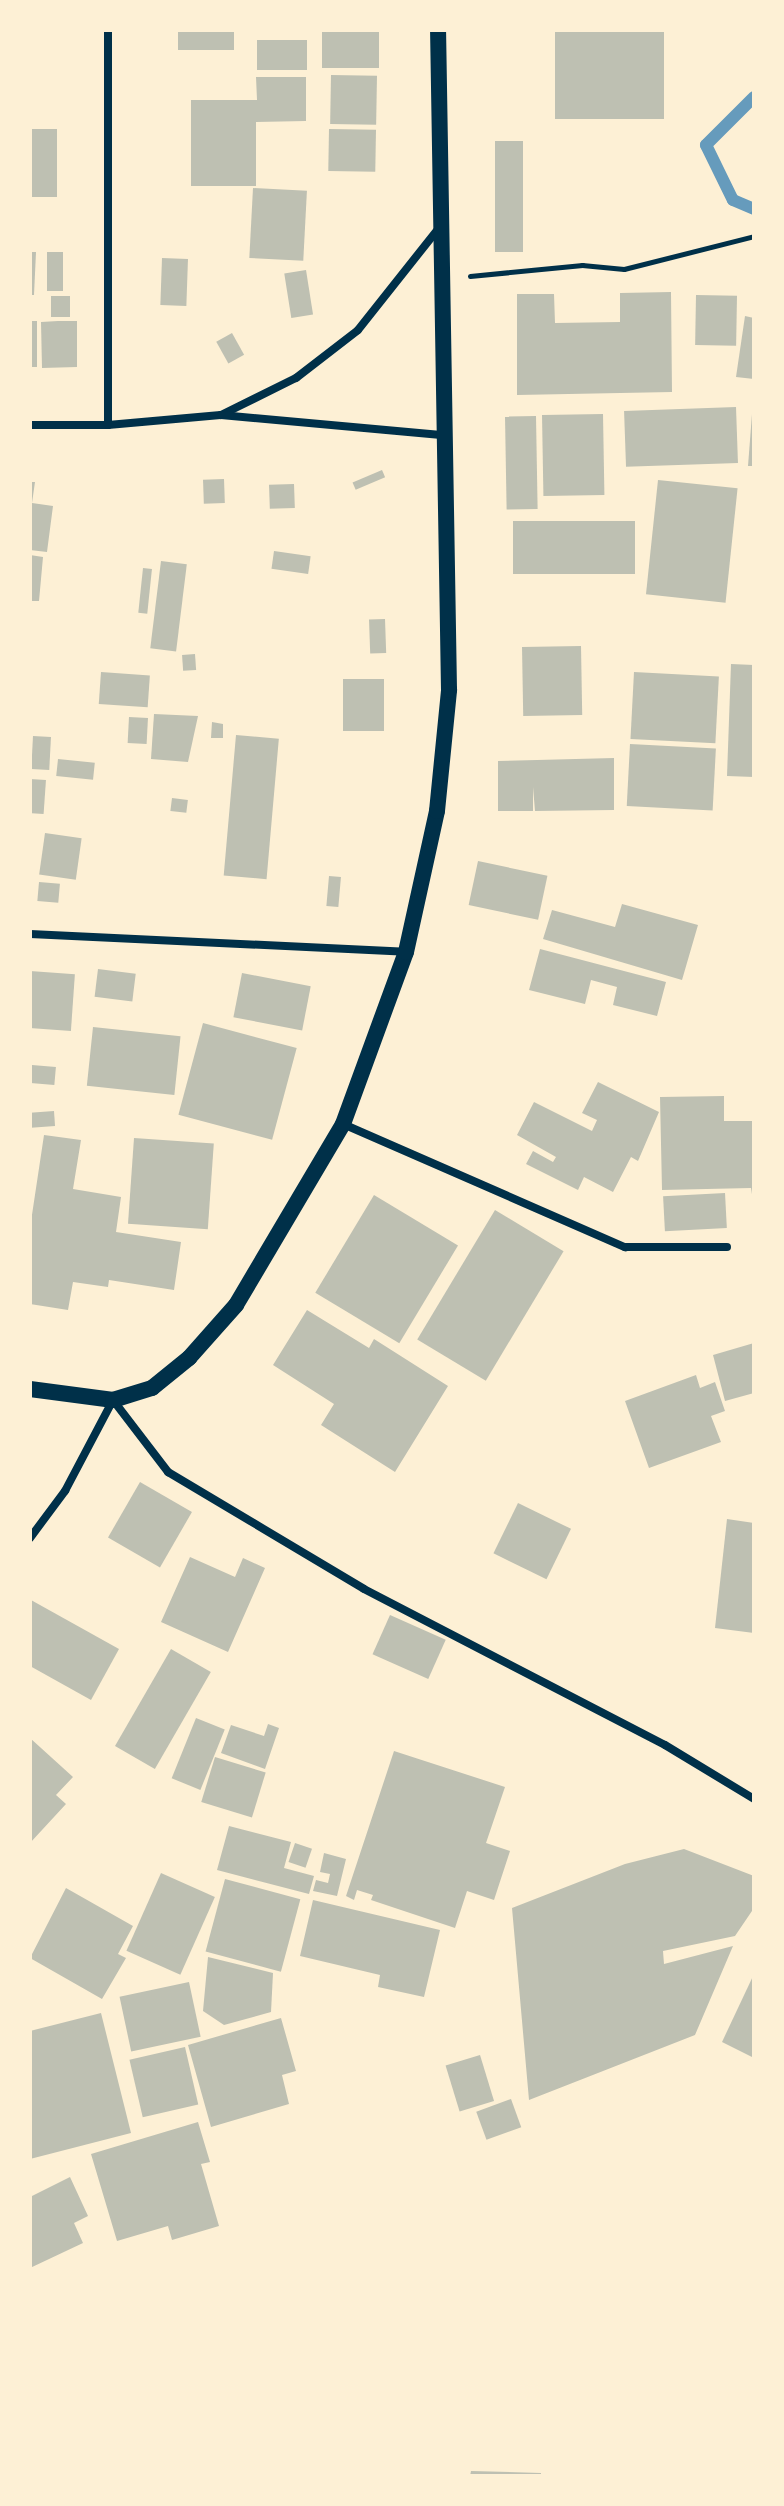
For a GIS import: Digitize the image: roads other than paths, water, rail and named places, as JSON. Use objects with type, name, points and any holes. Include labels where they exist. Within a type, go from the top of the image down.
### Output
[{"type":"main road","points":[[30,1389],[113,1400],[152,1388],[189,1358],[236,1305],[277,1244],[343,1124],[406,952],[437,811],[446,741],[450,559],[441,435],[442,224],[438,30]]},
{"type":"street","points":[[108,30],[108,425]]},
{"type":"street","points":[[221,415],[296,378],[358,330],[442,224]]},
{"type":"street","points":[[30,425],[108,425],[221,415],[441,435]]},
{"type":"street","points":[[30,934],[406,952]]},
{"type":"street","points":[[343,1124],[625,1247],[727,1247]]},
{"type":"street","points":[[30,1538],[65,1491],[113,1400],[168,1472],[364,1589],[665,1745],[754,1799]]},
{"type":"waterway","points":[[754,97],[706,145],[733,200],[754,209]]}]
